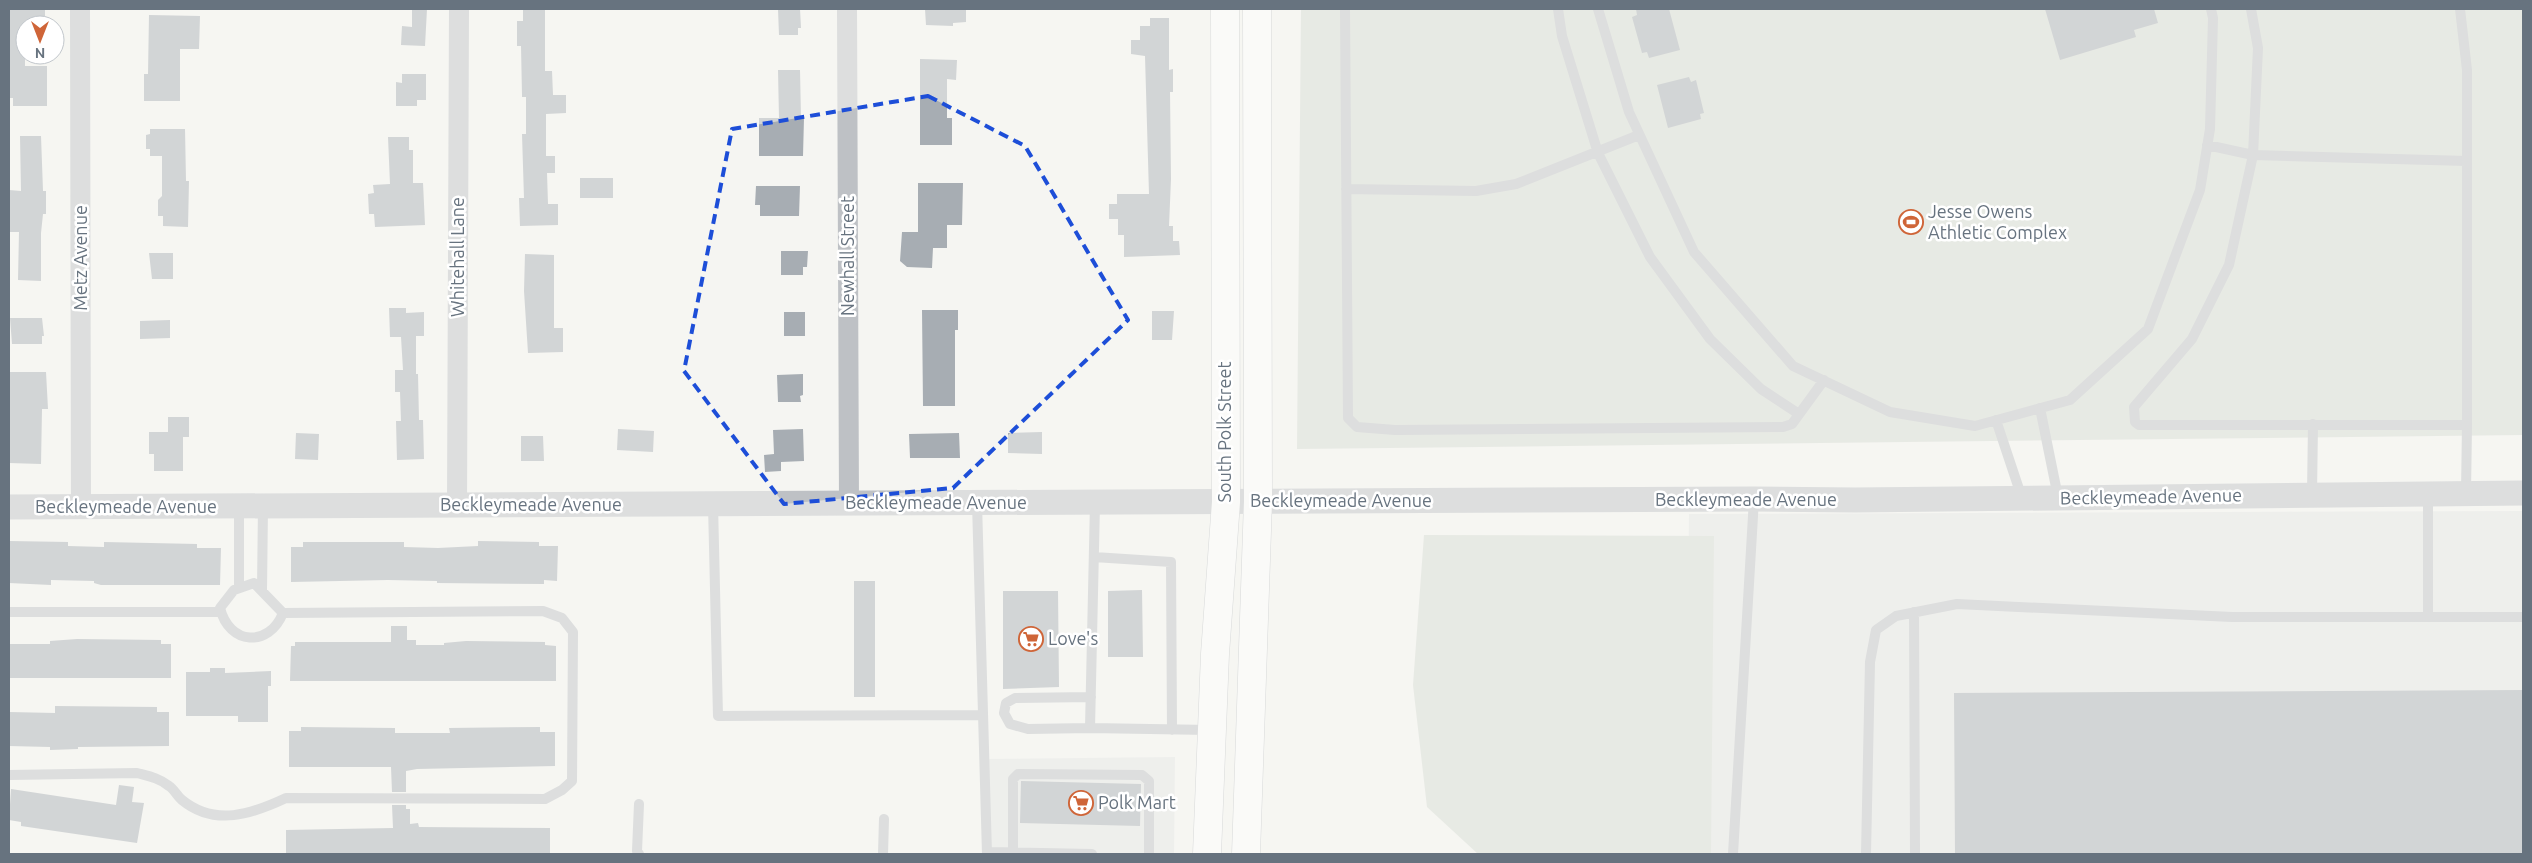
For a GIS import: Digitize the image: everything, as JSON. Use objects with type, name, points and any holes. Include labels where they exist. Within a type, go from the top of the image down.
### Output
[{"type":"main road","name":"South Polk Street","points":[[1206,854],[1211,730],[1226,502],[1225,9]]},
{"type":"main road","name":"South Polk Street","points":[[1246,854],[1258,501],[1257,9]]},
{"type":"street","name":"Metz Avenue","points":[[80,9],[81,507]]},
{"type":"street","name":"Whitehall Lane","points":[[457,505],[459,9]]},
{"type":"street","name":"Newhall Street","points":[[847,9],[849,503]]},
{"type":"street","name":"Beckleymeade Avenue","points":[[9,507],[2058,498],[2523,493]]},
{"type":"lane","points":[[1345,9],[1348,418],[1357,427],[1395,430],[1783,427],[1792,424],[1824,380]]},
{"type":"lane","points":[[1558,9],[1562,36],[1598,153],[1650,257],[1710,339],[1760,389],[1799,414]]},
{"type":"lane","points":[[1598,9],[1629,112],[1694,252],[1793,366],[1890,412],[1975,426],[2070,400],[2148,329],[2200,190],[2207,145],[2212,9]]},
{"type":"lane","points":[[2251,9],[2258,48],[2253,155],[2229,264],[2192,339],[2138,400],[2134,407],[2135,422],[2139,425],[2467,425]]},
{"type":"lane","points":[[2460,9],[2467,70],[2466,494]]},
{"type":"lane","points":[[1346,188],[1476,191],[1516,184],[1598,153],[1639,135]]},
{"type":"lane","points":[[2207,145],[2253,155],[2467,161]]},
{"type":"lane","points":[[2040,408],[2058,498]]},
{"type":"lane","points":[[1996,420],[2022,498]]},
{"type":"lane","points":[[2312,495],[2313,424]]},
{"type":"lane","points":[[2428,494],[2428,617]]},
{"type":"lane","points":[[1733,854],[1754,498]]},
{"type":"lane","points":[[1090,728],[1095,502]]},
{"type":"lane","points":[[977,503],[987,853],[1092,854]]},
{"type":"lane","points":[[714,504],[718,716],[983,715]]},
{"type":"lane","points":[[239,587],[251,506]]},
{"type":"lane","points":[[251,506],[262,590]]},
{"type":"lane","points":[[1094,557],[1171,562],[1172,730]]},
{"type":"lane","points":[[9,775],[137,773],[154,777],[170,786],[182,799],[199,811],[226,818],[257,811],[286,798],[545,799],[562,790],[572,781],[573,632],[562,618],[543,612],[283,613],[254,583],[239,587],[226,598],[220,608],[227,626],[235,633],[254,638],[273,630],[283,613]]},
{"type":"lane","points":[[1866,854],[1870,662],[1876,630],[1896,616],[1957,604],[2232,617],[2523,617]]},
{"type":"lane","points":[[9,612],[221,612]]},
{"type":"lane","points":[[1914,612],[1915,854]]},
{"type":"lane","points":[[1091,696],[1015,698],[1006,703],[1004,713],[1010,724],[1028,729],[1211,730]]},
{"type":"lane","points":[[1013,853],[1013,779],[1018,774],[1142,775],[1149,781],[1149,854]]},
{"type":"lane","points":[[639,804],[637,851],[639,854]]},
{"type":"lane","points":[[883,854],[884,819]]},
{"type":"highlighted area","points":[[928,96],[1025,146],[1128,320],[953,488],[784,504],[684,371],[732,129]]},
{"type":"shaded area","name":"Jesse Owens Athletic Complex","points":[[1301,9],[2523,9],[2523,435],[1297,449]]},
{"type":"shaded area","points":[[2523,511],[2523,854],[1686,854],[1689,514]]},
{"type":"shaded area","points":[[1424,535],[1714,536],[1711,854],[1478,854],[1427,807],[1413,685]]},
{"type":"shaded area","points":[[1175,757],[1174,854],[988,854],[987,759]]},
{"type":"building","points":[[9,9],[45,9],[45,15],[15,15],[15,65],[47,66],[47,106],[13,106],[13,98],[9,98]]},
{"type":"building","points":[[412,9],[427,9],[425,46],[401,45],[402,26],[412,27]]},
{"type":"building","points":[[778,9],[800,9],[801,28],[798,28],[798,35],[779,35]]},
{"type":"building","points":[[925,9],[966,9],[966,22],[953,23],[953,26],[926,25]]},
{"type":"building","points":[[1636,9],[1669,9],[1680,50],[1649,58],[1647,52],[1642,53],[1632,17],[1637,15]]},
{"type":"building","points":[[2045,9],[2154,9],[2158,23],[2134,30],[2136,37],[2060,60]]},
{"type":"building","points":[[523,10],[545,10],[545,71],[552,71],[553,95],[566,95],[566,113],[546,114],[546,156],[555,156],[555,173],[547,173],[548,204],[558,204],[558,225],[520,226],[519,198],[524,198],[522,134],[526,134],[526,97],[522,97],[521,46],[517,46],[517,21],[523,21]]},
{"type":"building","points":[[149,15],[200,16],[199,49],[180,49],[180,101],[144,101],[144,74],[148,74]]},
{"type":"building","points":[[1150,18],[1169,18],[1169,70],[1173,69],[1173,92],[1170,92],[1171,179],[1169,226],[1173,226],[1173,241],[1179,241],[1180,255],[1124,257],[1124,235],[1118,235],[1118,219],[1109,219],[1109,204],[1117,204],[1117,194],[1149,194],[1145,56],[1131,54],[1131,40],[1140,40],[1140,26],[1150,26]]},
{"type":"building","points":[[920,59],[957,60],[956,80],[947,79],[947,118],[952,118],[952,145],[920,145]]},
{"type":"building","points":[[778,70],[800,70],[801,118],[804,118],[803,156],[759,156],[759,118],[779,118]]},
{"type":"building","points":[[402,74],[426,74],[426,100],[417,100],[417,106],[396,106],[396,82],[402,83]]},
{"type":"building","points":[[1689,77],[1691,82],[1696,80],[1704,113],[1700,114],[1701,119],[1668,128],[1657,85]]},
{"type":"building","points":[[150,129],[185,129],[186,181],[189,181],[188,227],[163,226],[163,216],[158,216],[158,200],[162,196],[162,156],[150,156],[150,149],[146,149],[146,135],[150,134]]},
{"type":"building","points":[[20,136],[41,136],[43,191],[46,191],[46,214],[43,214],[41,233],[41,281],[18,280],[19,232],[9,232],[9,190],[21,191]]},
{"type":"building","points":[[388,137],[409,137],[409,150],[413,150],[413,183],[423,183],[425,225],[375,227],[374,214],[369,214],[368,194],[374,193],[373,185],[390,184]]},
{"type":"building","points":[[580,178],[613,178],[613,198],[580,198]]},
{"type":"building","points":[[918,183],[963,183],[962,225],[947,225],[947,248],[933,248],[932,268],[907,267],[900,261],[902,232],[918,232]]},
{"type":"building","points":[[756,186],[800,186],[799,216],[760,216],[760,205],[755,205]]},
{"type":"building","points":[[781,251],[808,251],[807,267],[803,267],[803,275],[781,275]]},
{"type":"building","points":[[149,253],[173,253],[173,279],[152,279]]},
{"type":"building","points":[[525,254],[554,255],[554,328],[563,328],[563,352],[528,353],[524,291]]},
{"type":"building","points":[[389,308],[406,308],[406,313],[424,312],[424,336],[416,336],[416,374],[418,374],[419,420],[423,420],[424,459],[397,460],[396,421],[401,421],[400,392],[395,392],[395,370],[403,370],[401,337],[390,337]]},
{"type":"building","points":[[922,310],[958,310],[958,330],[955,330],[955,406],[923,406]]},
{"type":"building","points":[[1152,311],[1174,311],[1172,340],[1152,340]]},
{"type":"building","points":[[784,312],[805,312],[805,336],[784,336]]},
{"type":"building","points":[[10,318],[42,318],[44,336],[42,336],[42,344],[12,344]]},
{"type":"building","points":[[170,320],[170,338],[140,339],[140,321]]},
{"type":"building","points":[[9,372],[46,372],[48,409],[42,409],[41,464],[9,463]]},
{"type":"building","points":[[803,374],[801,402],[778,402],[777,375]]},
{"type":"building","points":[[168,417],[189,417],[189,437],[183,437],[183,471],[154,471],[154,454],[149,454],[149,432],[168,432]]},
{"type":"building","points":[[618,429],[654,431],[653,452],[617,450]]},
{"type":"building","points":[[803,429],[804,461],[781,462],[781,471],[765,472],[764,455],[774,454],[773,430]]},
{"type":"building","points":[[1042,432],[1042,454],[1008,453],[1008,433]]},
{"type":"building","points":[[296,433],[319,434],[318,460],[295,459]]},
{"type":"building","points":[[959,433],[960,458],[910,458],[909,434]]},
{"type":"building","points":[[521,436],[543,436],[544,461],[521,461]]},
{"type":"building","points":[[9,541],[68,542],[68,546],[104,547],[104,542],[197,544],[197,548],[221,548],[220,585],[101,585],[94,583],[94,581],[51,580],[51,585],[9,583]]},
{"type":"building","points":[[478,541],[539,542],[539,546],[558,546],[557,581],[544,580],[544,584],[437,583],[437,581],[388,580],[291,582],[291,547],[303,547],[303,542],[404,542],[404,547],[438,548],[478,546]]},
{"type":"building","points":[[854,581],[875,581],[875,697],[854,697]]},
{"type":"building","name":"Love's","points":[[1142,590],[1143,657],[1108,657],[1108,591]]},
{"type":"building","name":"Love's","points":[[1003,591],[1058,591],[1059,687],[1003,689]]},
{"type":"building","points":[[391,626],[407,626],[407,640],[416,640],[416,645],[444,645],[444,643],[466,641],[545,642],[545,645],[556,646],[556,681],[290,681],[291,646],[295,646],[295,642],[391,642]]},
{"type":"building","points":[[77,639],[161,640],[161,644],[171,644],[171,678],[9,678],[9,644],[50,644],[50,641]]},
{"type":"building","points":[[210,668],[225,668],[225,673],[271,671],[271,686],[268,686],[268,722],[238,722],[238,716],[186,716],[186,672],[210,672]]},
{"type":"building","points":[[2523,690],[2523,854],[1955,854],[1954,693]]},
{"type":"building","points":[[55,706],[157,707],[157,712],[169,712],[169,746],[78,747],[78,749],[50,750],[50,747],[9,746],[9,712],[55,713]]},
{"type":"building","points":[[301,727],[395,728],[395,733],[450,733],[449,728],[540,727],[540,732],[555,732],[555,766],[417,769],[406,771],[406,792],[392,792],[391,767],[289,767],[289,731],[301,731]]},
{"type":"building","name":"Polk Mart","points":[[1021,781],[1141,784],[1140,826],[1020,823]]},
{"type":"building","points":[[119,785],[134,787],[132,802],[144,803],[137,843],[21,826],[21,822],[9,820],[11,789],[116,805]]},
{"type":"building","points":[[392,805],[406,805],[406,809],[410,809],[410,824],[418,823],[419,827],[550,828],[550,854],[286,854],[286,830],[393,828]]},
{"type":"place","name":"Jesse Owens Athletic Complex","points":[[1911,222]]},
{"type":"place","name":"Love's","points":[[1031,639]]},
{"type":"place","name":"Polk Mart","points":[[1081,803]]}]
